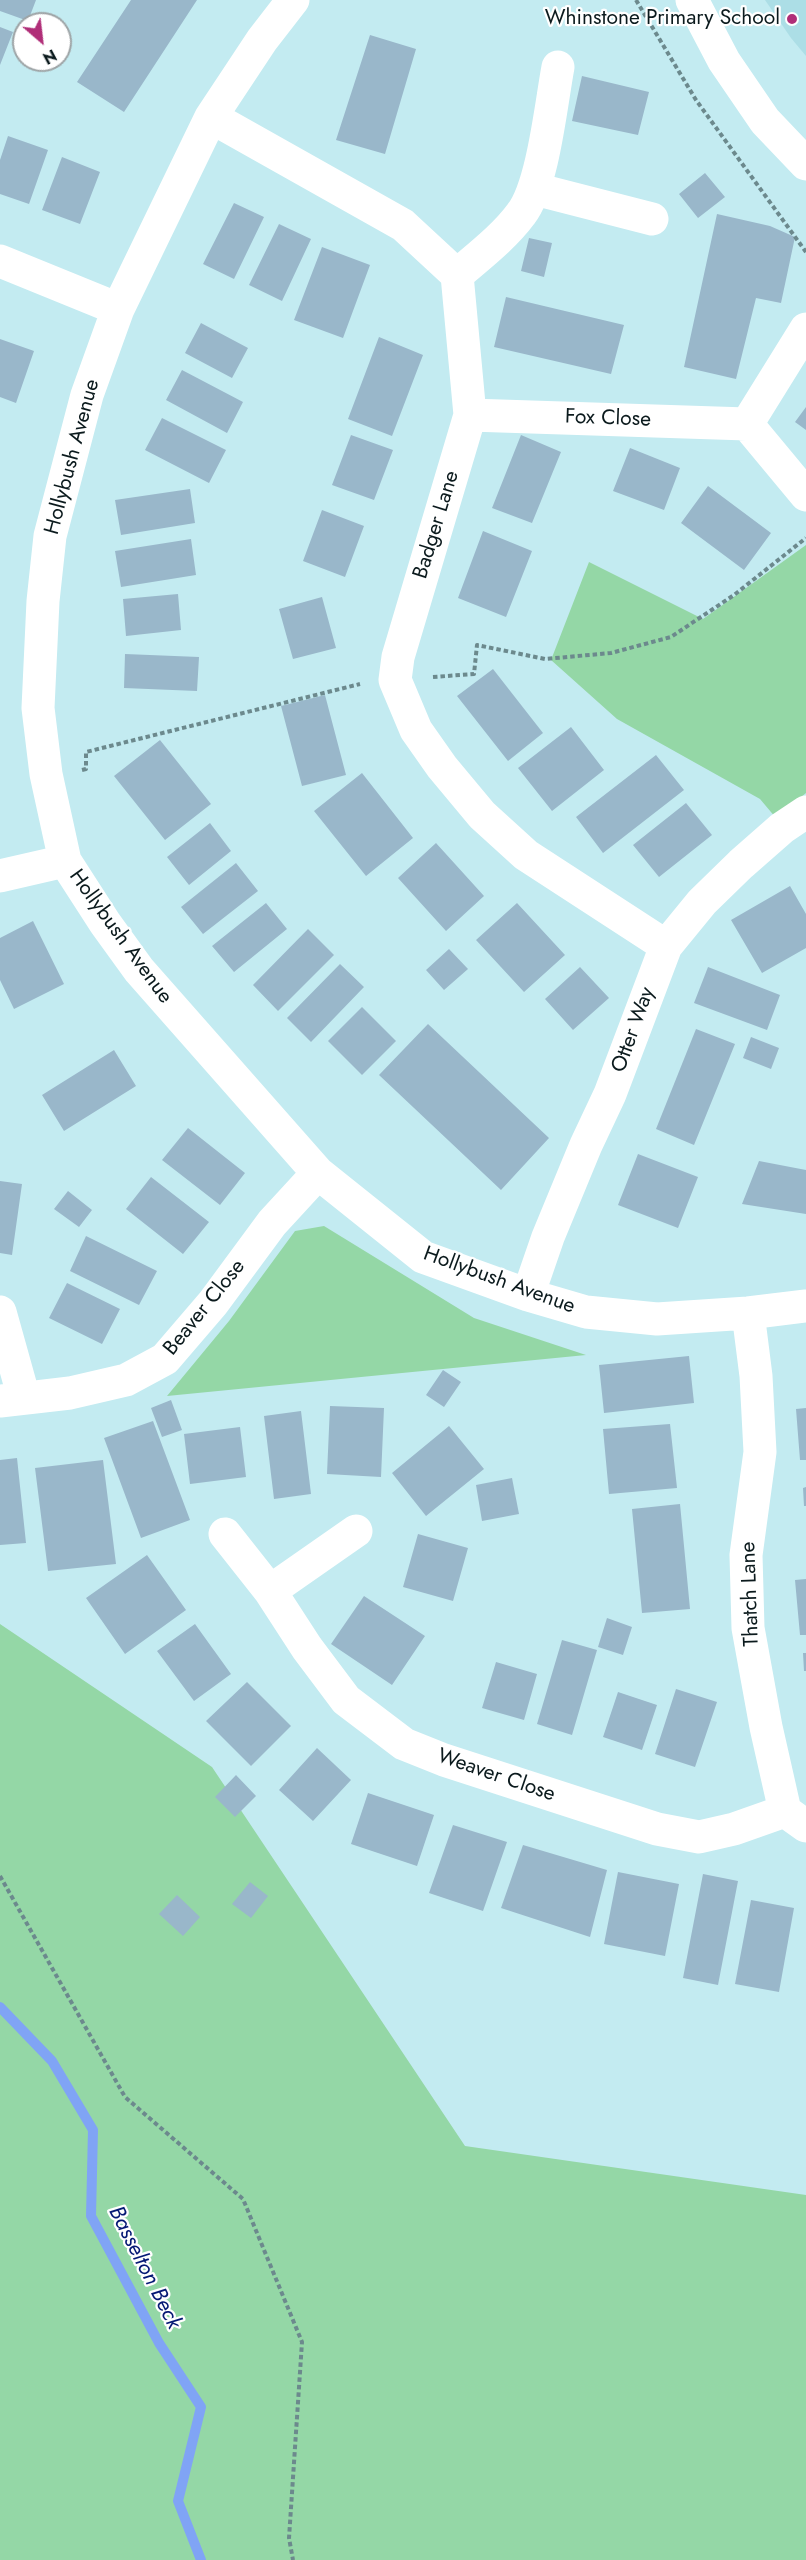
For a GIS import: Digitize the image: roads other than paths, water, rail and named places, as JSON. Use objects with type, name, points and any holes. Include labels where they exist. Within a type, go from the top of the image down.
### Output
[{"type":"street","name":"Hollybush Avenue","points":[[293,0],[262,40],[211,117],[118,309],[87,394],[50,536],[43,601],[38,708],[46,774],[65,861],[139,970],[318,1173],[423,1257],[528,1295],[585,1312],[657,1318],[748,1313],[806,1306]]},
{"type":"street","points":[[692,0],[724,61],[765,121],[806,164]]},
{"type":"street","points":[[211,117],[403,225],[457,274],[494,243],[522,214],[535,189],[558,67]]},
{"type":"street","points":[[535,189],[652,219]]},
{"type":"street","points":[[0,261],[118,309]]},
{"type":"street","name":"Badger Lane","points":[[457,274],[470,415],[398,657],[395,680],[416,730],[442,767],[482,815],[526,855],[666,946]]},
{"type":"street","points":[[806,329],[747,424],[806,495]]},
{"type":"street","name":"Fox Close","points":[[470,415],[747,424]]},
{"type":"street","name":"Otter Way","points":[[528,1295],[552,1227],[610,1094],[666,946],[702,902],[741,864],[782,828],[806,812]]},
{"type":"street","points":[[0,876],[65,861]]},
{"type":"street","name":"Beaver Close","points":[[0,1312],[12,1399],[70,1393],[126,1380],[165,1359],[213,1303],[272,1223],[318,1173]]},
{"type":"street","name":"Thatch Lane","points":[[748,1313],[756,1376],[760,1452],[746,1555],[748,1628],[766,1727],[795,1818]]},
{"type":"street","points":[[270,1591],[356,1531]]},
{"type":"street","name":"Weaver Close","points":[[225,1534],[270,1591],[307,1648],[346,1700],[404,1744],[444,1760],[657,1830],[699,1837],[795,1818]]},
{"type":"waterway","name":"Basselton Beck","points":[[0,2007],[52,2061],[93,2130],[91,2216],[159,2343],[201,2407],[178,2501],[201,2560]]},
{"type":"place","name":"Whinstone Primary School","points":[[792,19]]}]
